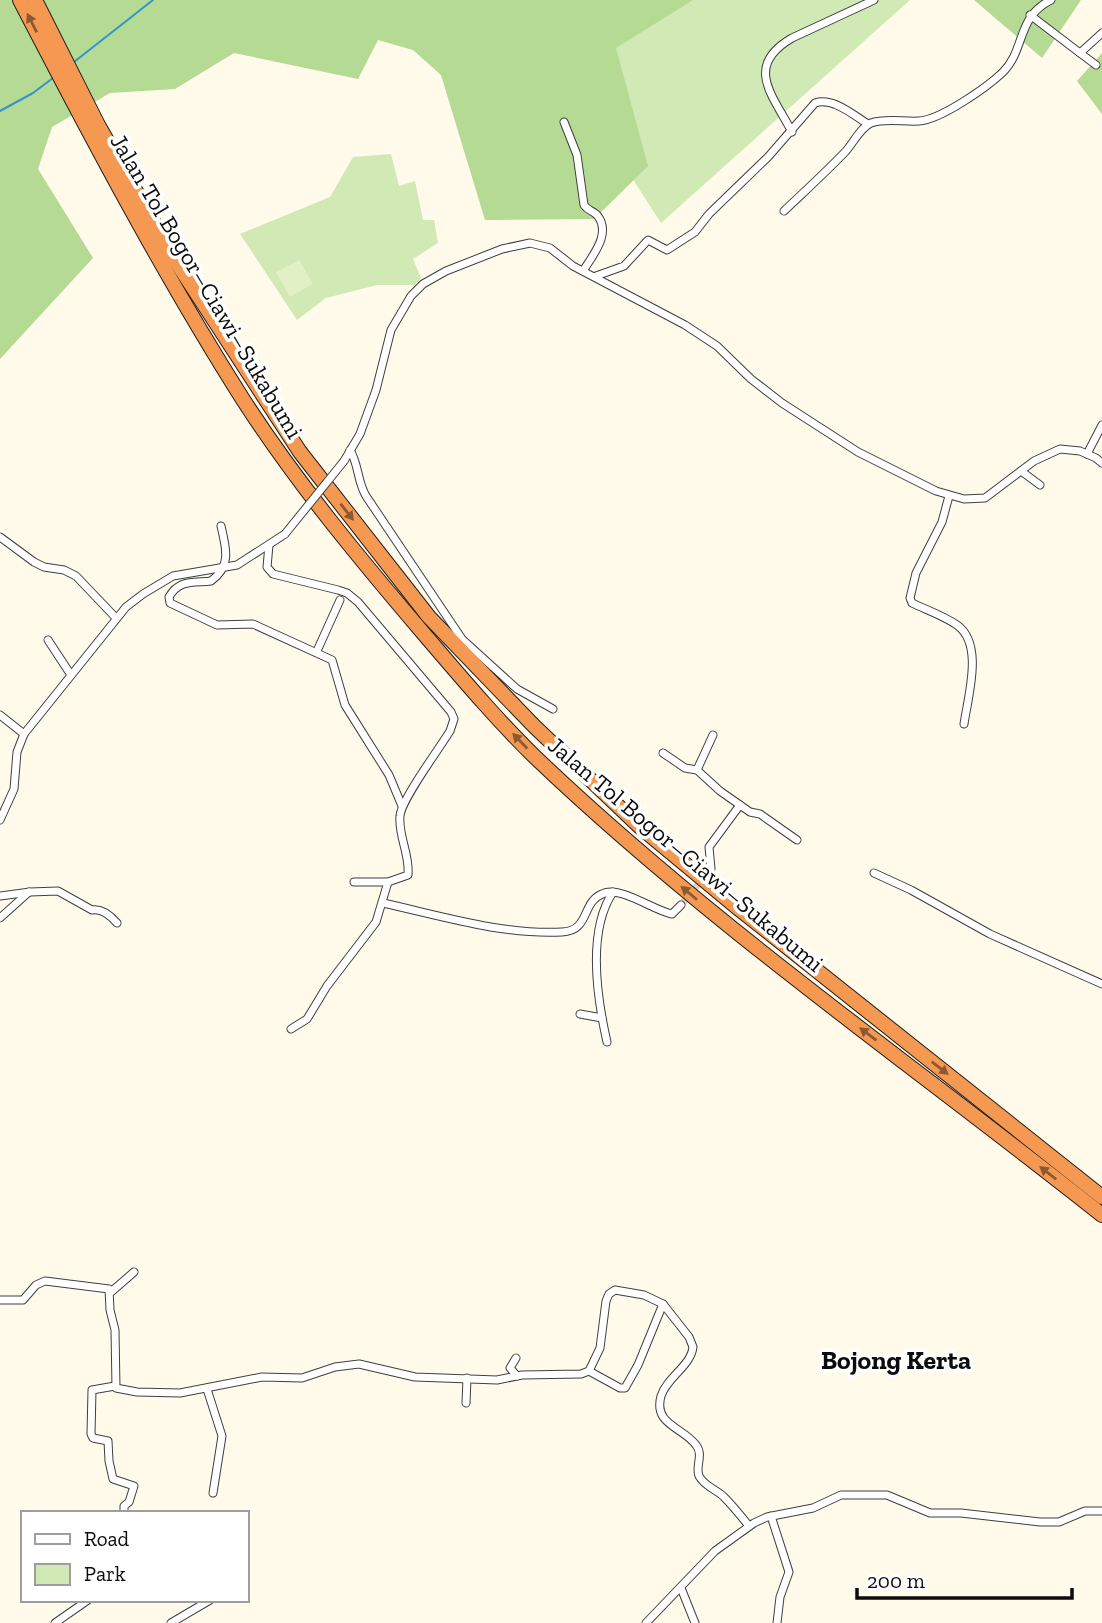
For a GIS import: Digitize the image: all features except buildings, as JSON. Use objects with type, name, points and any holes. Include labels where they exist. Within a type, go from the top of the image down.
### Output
[{"type":"highway","name":"Jalan Tol Bogor–Ciawi–Sukabumi","points":[[20,0],[92,126],[175,260],[300,452],[429,617],[534,726],[638,825],[738,908],[1102,1197]]},
{"type":"highway","name":"Jalan Tol Bogor–Ciawi–Sukabumi","points":[[35,0],[92,126],[167,272],[250,409],[295,474],[367,568],[476,694],[533,755],[735,932],[1102,1215]]},
{"type":"street","points":[[792,132],[769,85],[765,70],[767,59],[792,38],[874,0]]},
{"type":"street","points":[[784,211],[846,151],[868,124],[881,121],[922,121],[939,116],[1006,68],[1030,15],[1040,5],[1051,0]]},
{"type":"street","points":[[1030,15],[1096,65]]},
{"type":"street","points":[[1080,53],[1102,33]]},
{"type":"street","points":[[596,276],[624,266],[648,240],[667,250],[692,235],[706,217],[792,132],[811,106],[820,101],[836,105],[868,124]]},
{"type":"street","points":[[564,122],[577,155],[584,205],[596,215],[603,232],[602,239],[583,271]]},
{"type":"street","points":[[0,820],[14,789],[17,752],[24,734],[116,618],[143,594],[173,576],[241,563],[285,534],[344,461],[359,435],[376,390],[384,351],[393,325],[407,302],[423,284],[446,271],[493,252],[530,243],[550,248],[573,266],[685,325],[715,345],[778,400],[854,450],[949,496],[970,500],[985,498],[1042,456],[1055,451],[1070,449],[1087,454],[1102,463]]},
{"type":"street","points":[[1087,454],[1102,425]]},
{"type":"street","points":[[350,450],[356,461],[358,483],[462,639],[517,689],[553,709]]},
{"type":"street","points":[[1021,471],[1040,485]]},
{"type":"street","points":[[949,496],[942,522],[912,585],[910,598],[912,603],[957,625],[970,640],[972,673],[964,724]]},
{"type":"street","points":[[220,527],[228,554],[223,568],[211,581],[186,582],[177,586],[169,597],[170,603],[214,624],[250,623],[317,651],[334,662],[345,705],[389,775],[402,806]]},
{"type":"street","points":[[0,537],[34,562],[76,576],[116,618]]},
{"type":"street","points":[[269,545],[267,567],[273,574],[347,593],[358,602],[451,712],[454,719],[450,731],[402,806],[400,827],[406,845],[409,873],[388,883],[354,883]]},
{"type":"street","points":[[317,651],[340,600]]},
{"type":"street","points":[[48,640],[71,675]]},
{"type":"street","points":[[0,715],[24,734]]},
{"type":"street","points":[[698,771],[713,735]]},
{"type":"street","points":[[663,753],[681,766],[698,771],[740,805],[753,814],[760,814],[797,840]]},
{"type":"street","points":[[712,869],[709,847],[740,805]]},
{"type":"street","points":[[874,873],[911,890],[990,934],[1102,984]]},
{"type":"street","points":[[291,1029],[307,1019],[327,986],[376,922],[388,883]]},
{"type":"street","points":[[0,896],[30,892],[64,893],[92,910],[106,913],[117,923]]},
{"type":"street","points":[[0,918],[30,892]]},
{"type":"street","points":[[383,903],[527,932],[573,930],[582,924],[591,902],[599,894],[613,892],[672,914],[681,905]]},
{"type":"street","points":[[607,1042],[597,986],[603,910],[613,892]]},
{"type":"street","points":[[580,1014],[602,1018]]},
{"type":"street","points":[[115,1386],[115,1330],[110,1310],[111,1292],[134,1272]]},
{"type":"street","points":[[0,1300],[23,1300],[36,1285],[46,1281],[104,1287],[111,1292]]},
{"type":"street","points":[[589,1371],[600,1348],[609,1294],[615,1290],[632,1293],[651,1297],[663,1304],[693,1347],[690,1356],[662,1395],[663,1418],[696,1445],[700,1455],[698,1472],[701,1479],[722,1496],[749,1526]]},
{"type":"street","points":[[124,1511],[134,1486],[113,1479],[108,1461],[108,1441],[93,1438],[92,1434],[90,1393],[101,1387],[180,1393],[262,1377],[302,1378],[342,1365],[359,1364],[411,1377],[497,1380],[589,1371],[622,1389],[638,1365],[663,1304]]},
{"type":"street","points":[[516,1358],[510,1368],[517,1376]]},
{"type":"street","points":[[466,1403],[467,1378]]},
{"type":"street","points":[[208,1389],[222,1436],[213,1493]]},
{"type":"street","points":[[646,1623],[715,1551],[749,1526],[760,1519],[813,1508],[838,1496],[890,1496],[930,1513],[961,1513],[1033,1522],[1059,1522],[1085,1511],[1102,1511]]},
{"type":"street","points":[[771,1517],[789,1575],[780,1597],[777,1623]]},
{"type":"street","points":[[681,1588],[695,1623]]},
{"type":"street","points":[[55,1623],[85,1602]]},
{"type":"street","points":[[171,1623],[207,1602]]},
{"type":"green space","points":[[0,0],[693,0],[616,48],[648,166],[594,219],[485,220],[441,75],[413,50],[378,40],[358,79],[234,53],[175,89],[110,93],[52,127],[38,169],[93,258],[0,359]]},
{"type":"green space","points":[[625,0],[910,0],[661,223],[545,43]]},
{"type":"green space","points":[[974,0],[1081,0],[1042,58]]},
{"type":"green space","points":[[1102,53],[1102,114],[1077,81]]},
{"type":"green space","points":[[391,154],[399,186],[415,181],[423,220],[434,220],[438,243],[413,259],[421,278],[415,285],[377,285],[326,298],[297,320],[240,234],[330,197],[353,157]]},
{"type":"green space","points":[[299,260],[313,284],[290,297],[276,272]]},
{"type":"waterway","points":[[74,62],[153,0]]},
{"type":"waterway","points":[[0,111],[33,93],[53,78]]},
{"type":"tunnel","points":[[681,905],[704,877]]},
{"type":"district","name":"Bojong Kerta","points":[[896,1360]]}]
